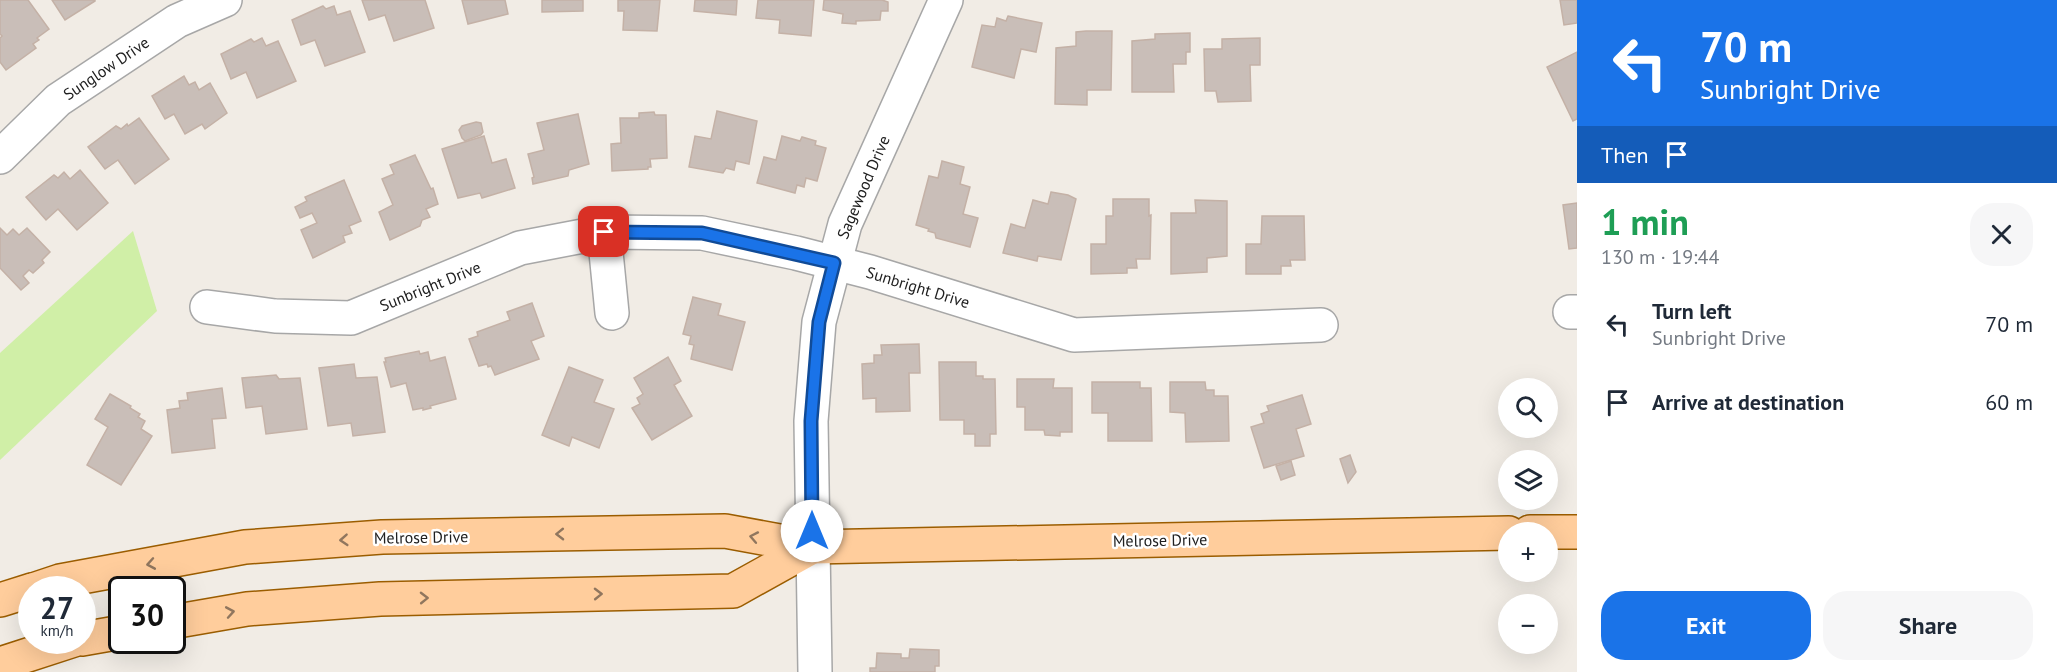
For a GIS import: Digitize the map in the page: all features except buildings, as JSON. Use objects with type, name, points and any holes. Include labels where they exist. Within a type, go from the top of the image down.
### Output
[{"type":"main road","name":"Melrose Drive","points":[[87,576],[245,547],[382,537],[725,531],[812,547],[1498,533]]},
{"type":"main road","points":[[1558,532],[1577,532]]},
{"type":"main road","name":"Melrose Drive","points":[[186,620],[247,609],[380,599],[733,591],[812,547]]},
{"type":"main road","name":"Melrose Drive","points":[[0,600],[18,594]]},
{"type":"main road","points":[[0,664],[31,654]]},
{"type":"street","name":"Sunglow Drive","points":[[0,156],[58,100],[177,21],[225,0]]},
{"type":"street","name":"Sagewood Drive","points":[[815,672],[811,421],[819,322],[845,224],[946,0]]},
{"type":"street","name":"Sunbright Drive","points":[[207,307],[275,316],[351,318],[520,248],[604,232],[702,233],[870,272],[1074,335],[1321,325]]},
{"type":"street","points":[[604,232],[612,313]]},
{"type":"green space","points":[[133,231],[157,311],[0,460],[0,353]]},
{"type":"route","points":[[604,232],[702,233],[834,263],[819,322],[811,421],[812,531]]}]
